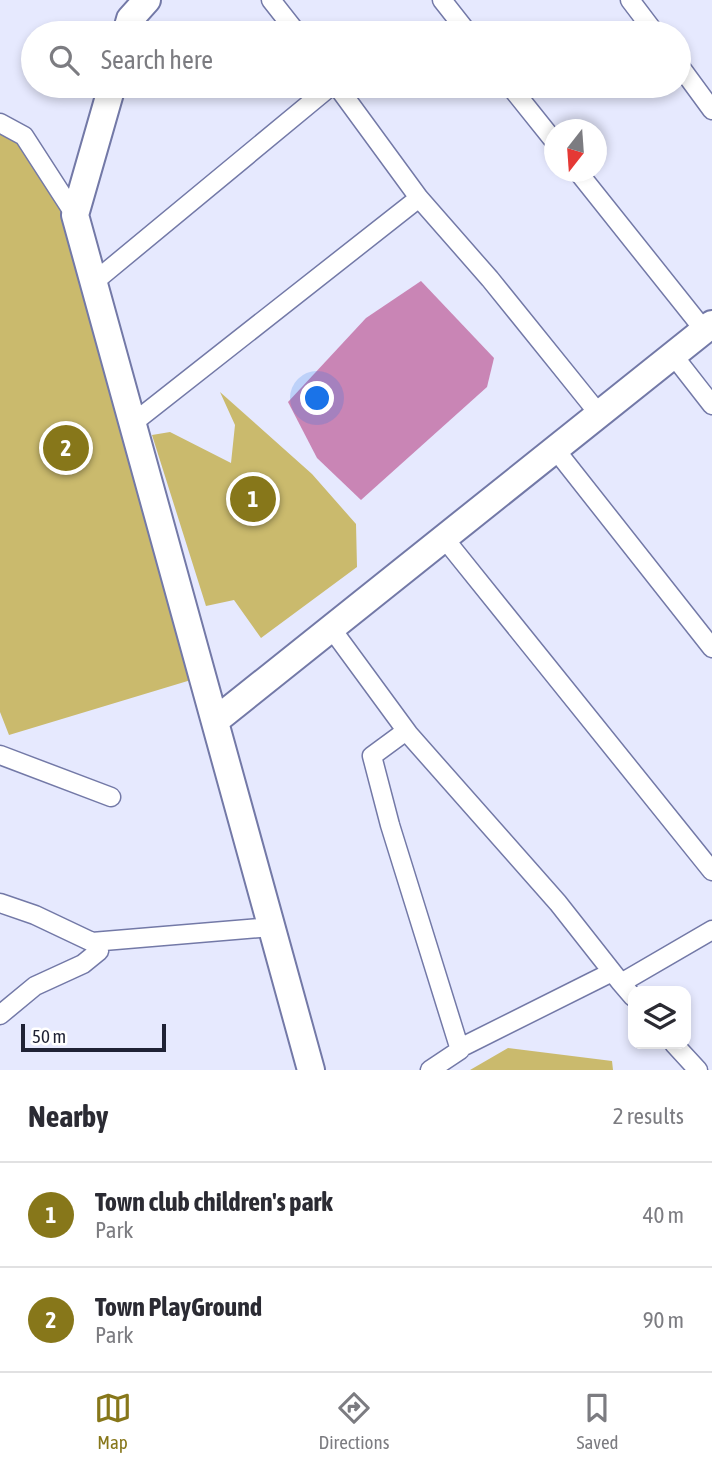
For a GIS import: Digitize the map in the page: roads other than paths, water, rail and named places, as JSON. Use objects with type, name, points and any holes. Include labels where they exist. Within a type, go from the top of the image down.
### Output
[{"type":"main road","points":[[129,21],[147,0]]},
{"type":"main road","points":[[109,98],[75,215],[312,1070]]},
{"type":"main road","points":[[215,721],[708,327]]},
{"type":"street","points":[[271,0],[288,21]]},
{"type":"street","points":[[442,0],[459,21]]},
{"type":"street","points":[[630,0],[646,21]]},
{"type":"street","points":[[691,81],[712,110]]},
{"type":"street","points":[[94,282],[316,98]]},
{"type":"street","points":[[346,98],[419,198],[490,279],[599,414]]},
{"type":"street","points":[[520,98],[544,128]]},
{"type":"street","points":[[0,123],[24,135],[75,215]]},
{"type":"street","points":[[587,182],[708,327]]},
{"type":"street","points":[[133,423],[419,198]]},
{"type":"street","points":[[673,355],[712,405]]},
{"type":"street","points":[[555,449],[712,648]]},
{"type":"street","points":[[444,538],[712,871]]},
{"type":"street","points":[[331,628],[408,733],[549,893],[628,991]]},
{"type":"street","points":[[408,733],[406,731],[372,756],[390,825],[460,1048]]},
{"type":"street","points":[[0,755],[111,797]]},
{"type":"street","points":[[0,903],[35,915],[92,942],[99,951],[83,964],[35,986],[0,1015]]},
{"type":"street","points":[[92,942],[272,927]]},
{"type":"street","points":[[430,1070],[460,1048],[617,978],[712,930]]},
{"type":"street","points":[[679,1049],[698,1070]]},
{"type":"place","name":"Town PlayGround","points":[[66,448]]},
{"type":"place","name":"Town club children's park","points":[[253,499]]}]
